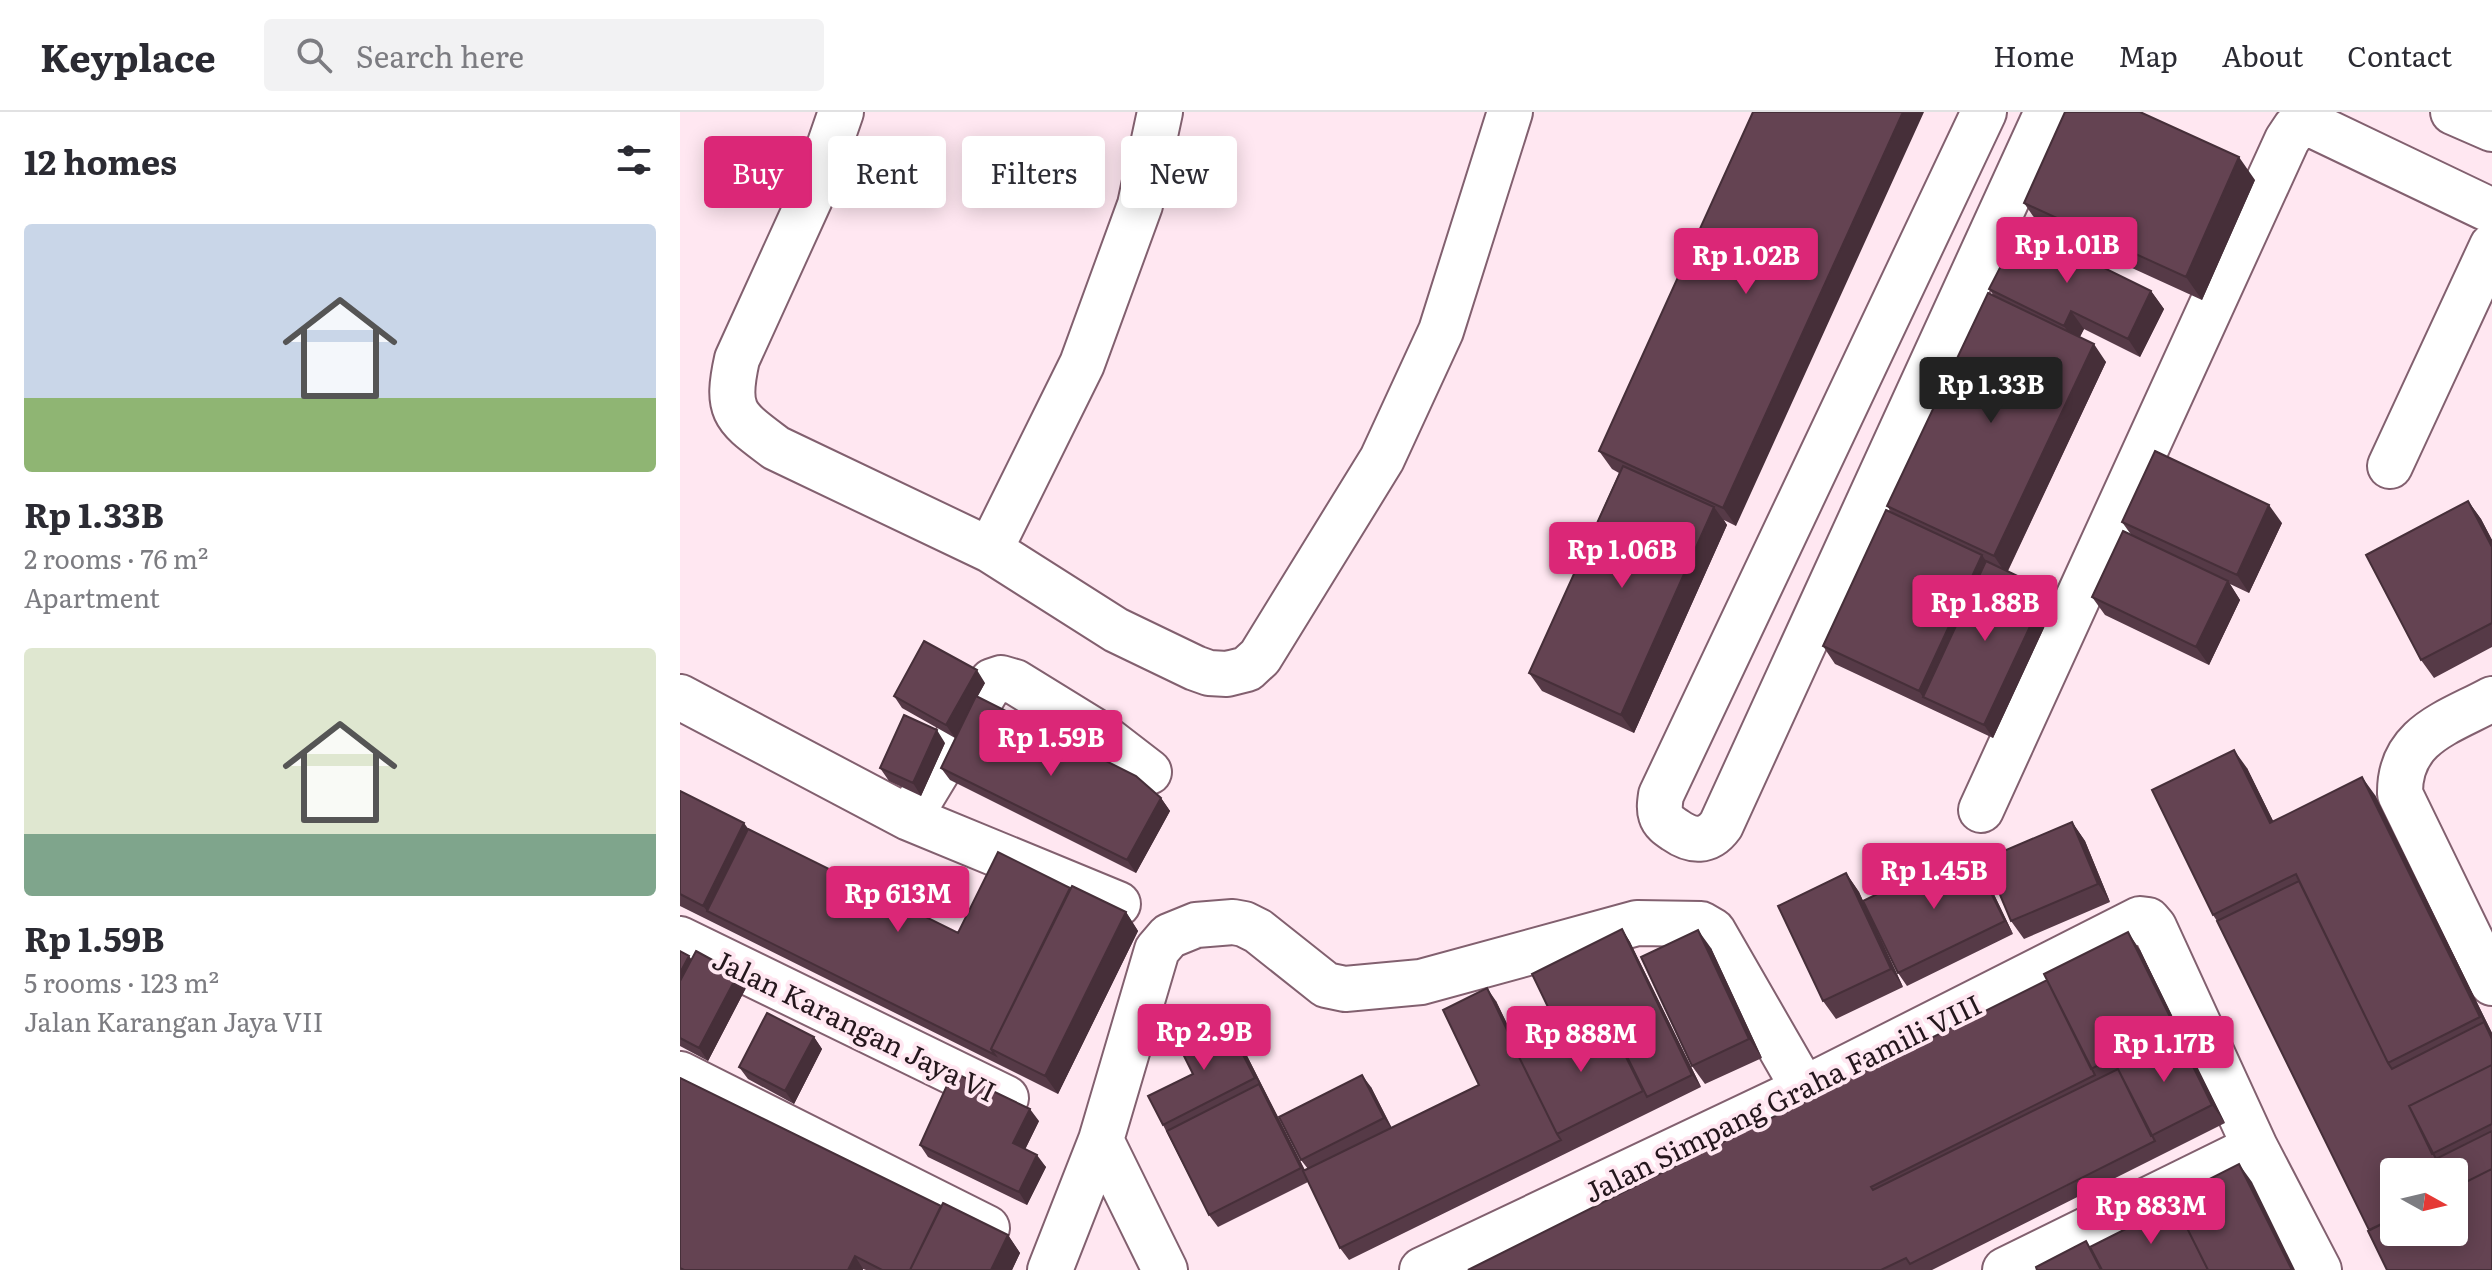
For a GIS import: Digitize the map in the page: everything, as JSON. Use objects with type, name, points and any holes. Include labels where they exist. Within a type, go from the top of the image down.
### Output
[{"type":"street","points":[[841,112],[814,190],[737,359],[731,402],[745,425],[776,448],[990,550],[1116,630],[1195,668],[1227,674],[1247,669],[1260,657],[1382,459],[1441,331],[1510,112]]},
{"type":"street","points":[[990,550],[1082,364],[1140,205],[1160,112]]},
{"type":"street","points":[[1984,112],[1661,795],[1659,812],[1662,819],[1694,840],[1701,840],[1721,825],[2047,112]]},
{"type":"street","points":[[1981,810],[2280,154],[2295,128],[2310,124],[2492,211]]},
{"type":"street","points":[[2390,466],[2492,246]]},
{"type":"street","points":[[909,818],[992,681],[1001,678],[1015,682],[1101,735],[1149,772]]},
{"type":"street","points":[[680,697],[909,818],[1118,904]]},
{"type":"street","points":[[2492,699],[2420,739],[2406,756],[2400,776],[2400,794],[2492,983]]},
{"type":"street","name":"Jalan Simpang Graha Famili VIII","points":[[1422,1270],[1804,1089],[2140,919],[2148,920],[2154,927],[2255,1147]]},
{"type":"street","points":[[1050,1270],[1101,1140],[1157,950],[1169,936],[1196,925],[1244,924],[1258,931],[1326,985],[1345,989],[1421,982],[1637,923],[1701,924],[1713,931],[1804,1089]]},
{"type":"street","name":"Jalan Karangan Jaya VI","points":[[680,939],[1030,1109]]},
{"type":"street","points":[[680,1074],[987,1228]]},
{"type":"street","points":[[1101,1140],[1165,1270]]},
{"type":"street","points":[[2005,1270],[2255,1147],[2319,1270]]},
{"type":"building","points":[[1753,112],[1903,112],[1723,508],[1599,451]]},
{"type":"building","points":[[2065,112],[2140,112],[2239,157],[2186,277],[2024,203]]},
{"type":"building","points":[[2021,227],[2151,291],[2128,339],[2071,311],[2064,326],[1989,289]]},
{"type":"building","points":[[1988,293],[2094,344],[1994,556],[1887,506]]},
{"type":"building","points":[[2155,451],[2269,505],[2237,575],[2122,522]]},
{"type":"building","points":[[1623,466],[1714,507],[1621,715],[1529,673]]},
{"type":"building","points":[[2468,501],[2492,547],[2492,623],[2421,660],[2366,555]]},
{"type":"building","points":[[1886,510],[1982,555],[1919,691],[1823,646]]},
{"type":"building","points":[[2123,531],[2228,581],[2196,647],[2092,597]]},
{"type":"building","points":[[1986,561],[2047,590],[1984,725],[1923,697]]},
{"type":"building","points":[[924,641],[977,670],[946,725],[894,696]]},
{"type":"building","points":[[976,696],[1136,776],[1161,798],[1127,860],[941,768]]},
{"type":"building","points":[[904,715],[937,730],[913,783],[880,768]]},
{"type":"building","points":[[2234,750],[2270,823],[2362,777],[2480,1017],[2388,1063],[2296,874],[2213,915],[2152,790]]},
{"type":"building","points":[[680,791],[744,823],[703,906],[680,894]]},
{"type":"building","points":[[2072,822],[2098,884],[2011,921],[1985,859]]},
{"type":"building","points":[[748,829],[958,933],[998,852],[1070,888],[991,1049],[995,1055],[707,911]]},
{"type":"building","points":[[1969,849],[2005,921],[1898,973],[1863,901]]},
{"type":"building","points":[[1846,873],[1891,969],[1823,1001],[1778,906]]},
{"type":"building","points":[[2299,881],[2392,1069],[2484,1022],[2492,1039],[2492,1065],[2409,1106],[2435,1158],[2380,1158],[2380,1225],[2369,1230],[2217,921]]},
{"type":"building","points":[[1072,886],[1126,912],[1045,1076],[991,1049]]},
{"type":"building","points":[[1622,929],[1692,1075],[1647,1097],[1605,1015],[1562,1036],[1532,974]]},
{"type":"building","points":[[1698,930],[1749,1039],[1692,1066],[1641,957]]},
{"type":"building","points":[[2128,932],[2175,1027],[2091,1069],[2044,974]]},
{"type":"building","points":[[680,951],[689,956],[680,973]]},
{"type":"building","points":[[696,951],[738,974],[699,1048],[680,1038],[680,981]]},
{"type":"building","points":[[2047,980],[2095,1075],[1871,1187],[1873,1190],[2118,1069],[2155,1141],[1910,1264],[1906,1258],[1881,1270],[1468,1270]]},
{"type":"building","points":[[1487,988],[1561,1140],[1340,1248],[1303,1171],[1479,1085],[1443,1010]]},
{"type":"building","points":[[767,1013],[814,1037],[785,1091],[739,1067]]},
{"type":"building","points":[[1605,1015],[1643,1091],[1557,1134],[1519,1057]]},
{"type":"building","points":[[1224,1018],[1255,1078],[1163,1125],[1148,1096],[1193,1074],[1177,1042]]},
{"type":"building","points":[[2176,1032],[2212,1105],[2151,1136],[2115,1063]]},
{"type":"building","points":[[2492,1065],[2492,1124],[2432,1154],[2409,1106]]},
{"type":"building","points":[[953,1072],[1030,1109],[1013,1143],[1037,1155],[1019,1192],[920,1145]]},
{"type":"building","points":[[1362,1075],[1384,1118],[1301,1160],[1279,1117]]},
{"type":"building","points":[[680,1078],[941,1206],[910,1270],[882,1270],[855,1256],[848,1270],[680,1268]]},
{"type":"building","points":[[1259,1084],[1301,1168],[1209,1215],[1167,1131]]},
{"type":"building","points":[[2492,1131],[2492,1169],[2468,1181],[2468,1158],[2438,1158]]},
{"type":"building","points":[[2239,1164],[2292,1270],[2208,1270],[2172,1198]]},
{"type":"building","points":[[2492,1169],[2492,1270],[2387,1270],[2368,1231],[2380,1225],[2380,1246],[2468,1246],[2468,1181]]},
{"type":"building","points":[[943,1203],[1008,1235],[991,1270],[910,1270]]},
{"type":"building","points":[[2175,1204],[2208,1270],[2102,1270],[2090,1247]]},
{"type":"building","points":[[2086,1241],[2101,1270],[2037,1270],[2036,1267]]}]
